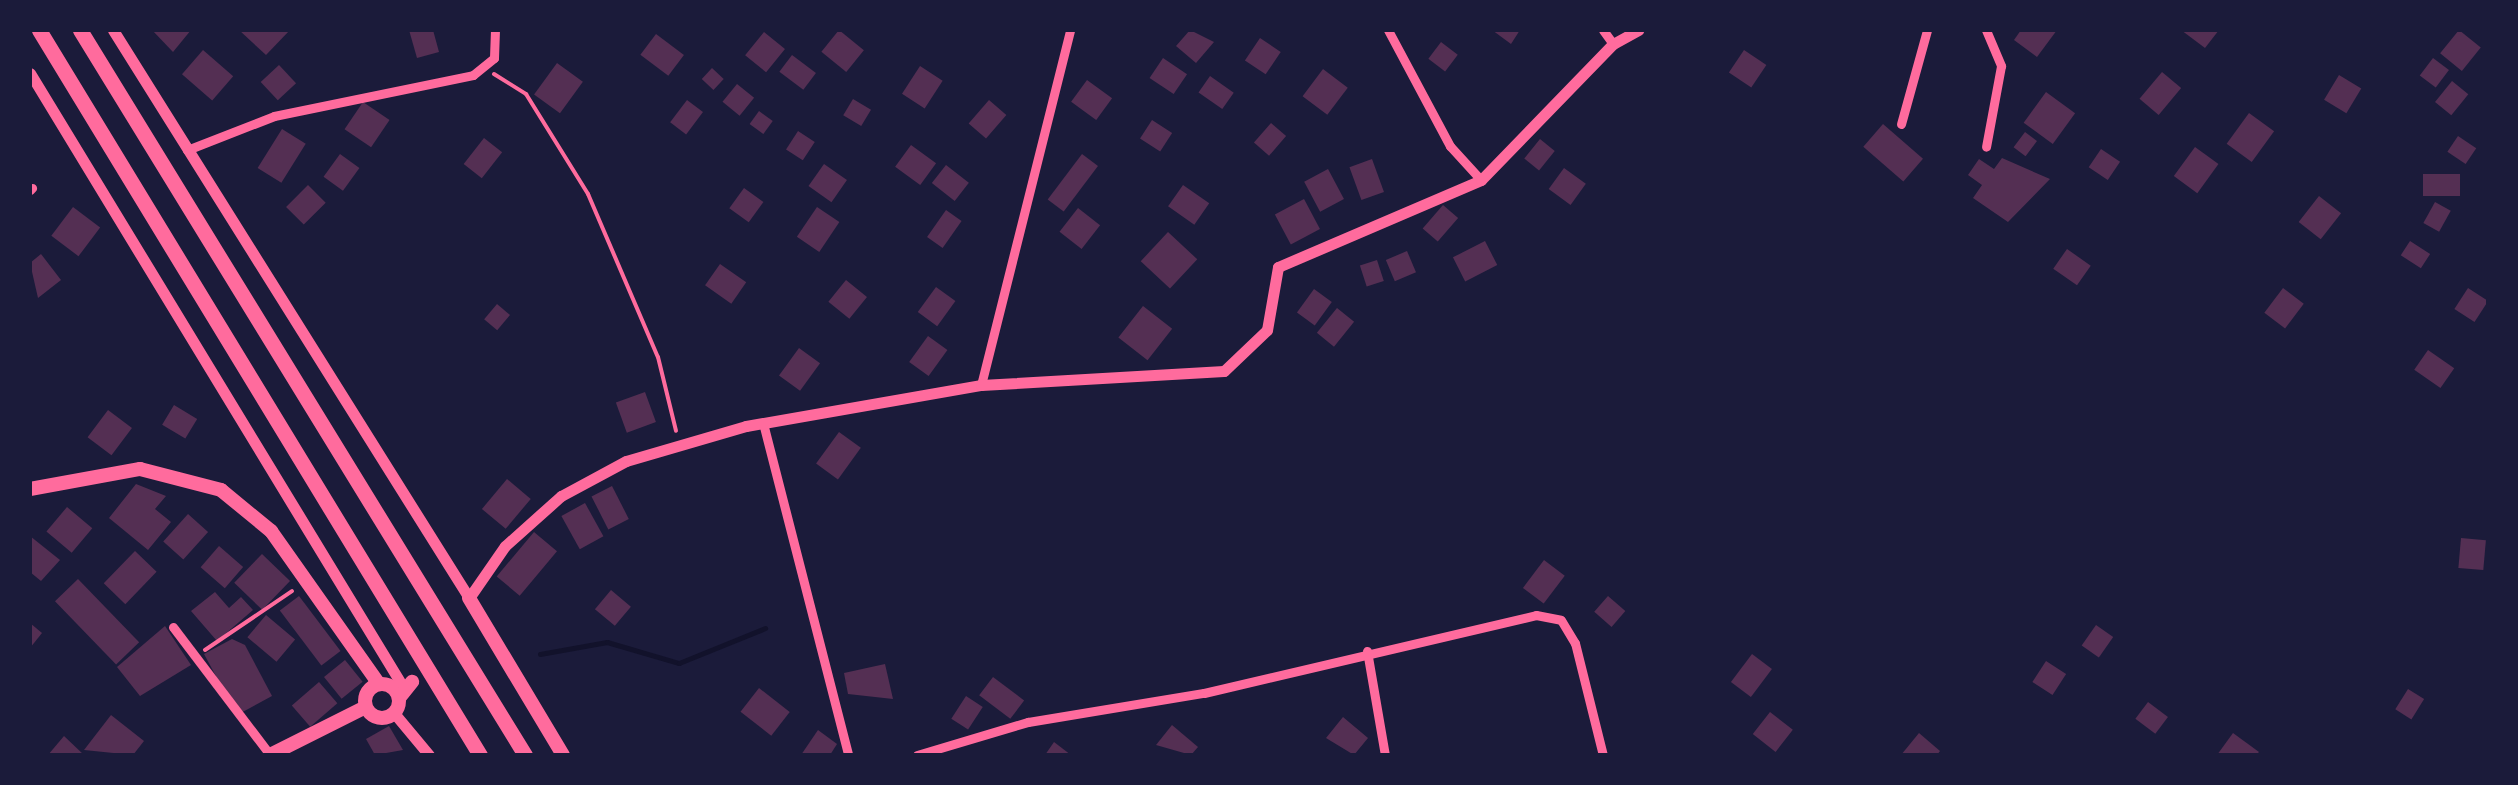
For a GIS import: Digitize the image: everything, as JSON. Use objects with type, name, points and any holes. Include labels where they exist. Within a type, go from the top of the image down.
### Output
[{"type":"highway","points":[[39,30],[480,755]]},
{"type":"highway","points":[[80,30],[525,755]]},
{"type":"main road","points":[[30,489],[140,469],[198,479],[271,531],[380,684],[402,696],[379,718],[366,708]]},
{"type":"main road","points":[[466,604],[563,755]]},
{"type":"main road","points":[[270,755],[366,708],[380,684]]},
{"type":"street","points":[[113,30],[466,604],[506,546],[561,496],[680,446],[763,423],[980,385],[1224,371],[1267,330],[1278,268],[1481,180],[1613,44],[1638,30]]},
{"type":"street","points":[[187,150],[274,116],[486,68],[495,30]]},
{"type":"street","points":[[980,385],[1070,30]]},
{"type":"street","points":[[1388,30],[1450,146],[1481,180]]},
{"type":"street","points":[[1603,30],[1613,44]]},
{"type":"street","points":[[1900,124],[1927,30]]},
{"type":"street","points":[[1986,30],[2002,66],[1986,146]]},
{"type":"street","points":[[30,73],[402,696],[429,755]]},
{"type":"street","points":[[763,423],[848,755]]},
{"type":"street","points":[[917,755],[1028,722],[1204,692],[1367,650],[1536,615],[1561,620],[1603,755]]},
{"type":"street","points":[[172,627],[270,755]]},
{"type":"street","points":[[1367,650],[1385,755]]},
{"type":"path","points":[[486,68],[526,94],[588,194],[658,356],[680,446]]},
{"type":"path","points":[[193,657],[308,579]]},
{"type":"building","points":[[152,30],[191,30],[173,52]]},
{"type":"building","points":[[239,30],[290,30],[266,55]]},
{"type":"building","points":[[409,30],[433,30],[439,52],[417,58]]},
{"type":"building","points":[[839,30],[864,50],[846,72],[821,52]]},
{"type":"building","points":[[1190,30],[1214,42],[1196,63],[1176,46]]},
{"type":"building","points":[[1492,30],[1520,30],[1511,44]]},
{"type":"building","points":[[2021,30],[2057,30],[2037,57],[2014,40]]},
{"type":"building","points":[[2181,30],[2219,30],[2205,48]]},
{"type":"building","points":[[2459,30],[2481,48],[2462,71],[2440,53]]},
{"type":"building","points":[[764,32],[785,49],[766,72],[745,55]]},
{"type":"building","points":[[656,34],[684,55],[668,76],[640,55]]},
{"type":"building","points":[[1260,38],[1281,52],[1266,74],[1245,60]]},
{"type":"building","points":[[1441,42],[1458,55],[1445,71],[1428,59]]},
{"type":"building","points":[[203,50],[233,76],[212,100],[182,74]]},
{"type":"building","points":[[1744,50],[1766,65],[1751,87],[1729,72]]},
{"type":"building","points":[[792,55],[816,73],[803,90],[779,72]]},
{"type":"building","points":[[1163,58],[1187,74],[1174,94],[1150,78]]},
{"type":"building","points":[[2433,58],[2449,70],[2436,88],[2420,76]]},
{"type":"building","points":[[557,63],[583,82],[560,113],[534,95]]},
{"type":"building","points":[[279,65],[296,83],[278,100],[261,82]]},
{"type":"building","points":[[920,66],[943,81],[925,108],[902,94]]},
{"type":"building","points":[[712,68],[724,79],[713,90],[702,79]]},
{"type":"building","points":[[1323,69],[1348,88],[1327,115],[1303,96]]},
{"type":"building","points":[[2162,72],[2181,88],[2159,115],[2140,99]]},
{"type":"building","points":[[2339,75],[2361,88],[2346,113],[2324,100]]},
{"type":"building","points":[[1210,76],[1234,93],[1222,109],[1199,92]]},
{"type":"building","points":[[1087,80],[1112,98],[1096,120],[1071,102]]},
{"type":"building","points":[[2452,81],[2468,94],[2451,115],[2435,102]]},
{"type":"building","points":[[737,84],[754,98],[740,116],[723,102]]},
{"type":"building","points":[[2046,92],[2075,113],[2053,144],[2024,123]]},
{"type":"building","points":[[853,99],[871,110],[861,126],[843,115]]},
{"type":"building","points":[[687,100],[703,112],[686,134],[670,122]]},
{"type":"building","points":[[989,100],[1006,115],[986,138],[969,123]]},
{"type":"building","points":[[363,102],[390,120],[371,147],[345,129]]},
{"type":"building","points":[[759,111],[773,121],[763,134],[750,124]]},
{"type":"building","points":[[2249,113],[2274,131],[2252,162],[2227,144]]},
{"type":"building","points":[[1152,120],[1172,133],[1160,152],[1140,138]]},
{"type":"building","points":[[1271,123],[1286,136],[1269,156],[1254,143]]},
{"type":"building","points":[[1883,124],[1923,159],[1903,181],[1863,147]]},
{"type":"building","points":[[282,129],[306,144],[281,183],[258,168]]},
{"type":"building","points":[[798,131],[815,142],[803,160],[786,149]]},
{"type":"building","points":[[2025,132],[2037,141],[2026,156],[2014,147]]},
{"type":"building","points":[[2458,136],[2476,148],[2466,164],[2447,152]]},
{"type":"building","points":[[484,138],[502,152],[482,178],[464,164]]},
{"type":"building","points":[[1540,139],[1555,151],[1539,170],[1524,158]]},
{"type":"building","points":[[911,145],[936,163],[920,185],[895,167]]},
{"type":"building","points":[[2195,147],[2218,164],[2197,193],[2174,176]]},
{"type":"building","points":[[2101,149],[2120,162],[2108,180],[2089,167]]},
{"type":"building","points":[[340,154],[359,168],[343,191],[324,177]]},
{"type":"building","points":[[1082,154],[1098,166],[1064,212],[1048,200]]},
{"type":"building","points":[[2002,158],[2050,179],[2008,222],[1973,198],[1982,185],[1968,175],[1979,159],[1994,169]]},
{"type":"building","points":[[1372,159],[1384,192],[1361,200],[1349,167]]},
{"type":"building","points":[[824,164],[847,180],[831,202],[809,186]]},
{"type":"building","points":[[946,165],[969,183],[955,201],[932,183]]},
{"type":"building","points":[[1564,168],[1586,184],[1571,205],[1549,189]]},
{"type":"building","points":[[1328,169],[1344,199],[1320,212],[1304,182]]},
{"type":"building","points":[[2423,174],[2460,174],[2460,196],[2423,196]]},
{"type":"building","points":[[308,185],[326,203],[304,225],[286,207]]},
{"type":"building","points":[[1183,185],[1209,203],[1194,225],[1168,206]]},
{"type":"building","points":[[744,188],[763,202],[749,222],[729,208]]},
{"type":"building","points":[[2319,196],[2341,213],[2321,239],[2299,222]]},
{"type":"building","points":[[1304,199],[1320,229],[1291,245],[1275,214]]},
{"type":"building","points":[[2435,202],[2451,211],[2439,232],[2423,223]]},
{"type":"building","points":[[1443,205],[1458,218],[1438,242],[1423,228]]},
{"type":"building","points":[[73,207],[100,227],[78,256],[51,236]]},
{"type":"building","points":[[817,207],[839,222],[819,252],[797,237]]},
{"type":"building","points":[[1078,208],[1100,225],[1082,249],[1060,232]]},
{"type":"building","points":[[946,210],[962,221],[943,248],[927,237]]},
{"type":"building","points":[[1168,232],[1197,259],[1170,289],[1141,261]]},
{"type":"building","points":[[1485,241],[1497,265],[1465,281],[1453,257]]},
{"type":"building","points":[[2410,241],[2430,254],[2421,268],[2401,255]]},
{"type":"building","points":[[2067,249],[2091,266],[2077,285],[2053,269]]},
{"type":"building","points":[[1407,251],[1416,272],[1395,281],[1386,260]]},
{"type":"building","points":[[41,254],[61,280],[38,298],[30,263]]},
{"type":"building","points":[[1377,260],[1384,281],[1367,286],[1360,266]]},
{"type":"building","points":[[720,264],[746,282],[731,304],[705,285]]},
{"type":"building","points":[[846,280],[867,297],[849,319],[828,302]]},
{"type":"building","points":[[936,287],[955,301],[937,326],[918,312]]},
{"type":"building","points":[[2283,288],[2304,304],[2285,328],[2264,313]]},
{"type":"building","points":[[2468,288],[2488,301],[2475,322],[2454,309]]},
{"type":"building","points":[[1314,289],[1332,302],[1315,325],[1297,312]]},
{"type":"building","points":[[497,304],[510,315],[497,330],[484,319]]},
{"type":"building","points":[[1143,306],[1172,329],[1148,360],[1118,338]]},
{"type":"building","points":[[1337,308],[1354,322],[1334,347],[1317,333]]},
{"type":"building","points":[[928,336],[947,350],[929,376],[909,362]]},
{"type":"building","points":[[799,348],[820,363],[800,391],[779,376]]},
{"type":"building","points":[[2428,350],[2454,368],[2440,388],[2414,370]]},
{"type":"building","points":[[645,392],[656,422],[627,433],[616,403]]},
{"type":"building","points":[[174,405],[197,419],[185,439],[162,425]]},
{"type":"building","points":[[108,410],[132,428],[111,455],[88,437]]},
{"type":"building","points":[[839,432],[861,448],[838,479],[816,464]]},
{"type":"building","points":[[507,479],[531,499],[506,529],[482,509]]},
{"type":"building","points":[[136,484],[166,496],[155,509],[171,522],[148,550],[109,518]]},
{"type":"building","points":[[612,486],[629,519],[608,529],[592,496]]},
{"type":"building","points":[[585,503],[603,536],[580,549],[561,516]]},
{"type":"building","points":[[67,507],[92,528],[72,553],[46,532]]},
{"type":"building","points":[[188,514],[208,532],[183,560],[163,541]]},
{"type":"building","points":[[534,532],[557,551],[520,596],[497,576]]},
{"type":"building","points":[[30,536],[60,560],[41,581],[30,572]]},
{"type":"building","points":[[2461,538],[2486,540],[2483,570],[2458,568]]},
{"type":"building","points":[[219,546],[243,567],[225,588],[201,567]]},
{"type":"building","points":[[135,551],[157,572],[125,604],[104,583]]},
{"type":"building","points":[[262,554],[290,581],[262,610],[234,583]]},
{"type":"building","points":[[1544,560],[1565,576],[1544,604],[1523,588]]},
{"type":"building","points":[[78,579],[139,642],[116,665],[55,601]]},
{"type":"building","points":[[611,590],[631,607],[615,626],[595,609]]},
{"type":"building","points":[[215,592],[229,608],[241,597],[253,610],[217,641],[191,611]]},
{"type":"building","points":[[299,596],[341,651],[321,666],[280,610]]},
{"type":"building","points":[[1608,596],[1625,611],[1612,627],[1594,612]]},
{"type":"building","points":[[266,615],[295,639],[276,662],[247,637]]},
{"type":"building","points":[[30,623],[42,633],[30,648]]},
{"type":"building","points":[[2096,625],[2113,637],[2099,658],[2082,645]]},
{"type":"building","points":[[165,626],[191,665],[140,696],[117,667]]},
{"type":"building","points":[[232,639],[245,645],[272,696],[237,715],[204,654]]},
{"type":"building","points":[[1752,654],[1772,669],[1751,697],[1731,682]]},
{"type":"building","points":[[345,660],[363,682],[342,699],[324,677]]},
{"type":"building","points":[[2046,661],[2066,674],[2053,695],[2032,682]]},
{"type":"building","points":[[885,664],[893,699],[848,694],[844,673]]},
{"type":"building","points":[[993,677],[1024,700],[1010,719],[979,695]]},
{"type":"building","points":[[319,682],[337,703],[310,727],[292,706]]},
{"type":"building","points":[[759,688],[790,712],[771,736],[741,712]]},
{"type":"building","points":[[2408,689],[2424,699],[2411,719],[2395,709]]},
{"type":"building","points":[[966,696],[983,707],[968,730],[951,719]]},
{"type":"building","points":[[2148,702],[2168,717],[2155,734],[2135,719]]},
{"type":"building","points":[[1770,712],[1793,730],[1776,752],[1753,734]]},
{"type":"building","points":[[111,715],[144,741],[133,755],[84,750]]},
{"type":"building","points":[[1343,717],[1368,738],[1354,755],[1326,738]]},
{"type":"building","points":[[1172,725],[1198,747],[1191,755],[1156,745]]},
{"type":"building","points":[[389,726],[403,750],[375,755],[366,739]]},
{"type":"building","points":[[818,730],[837,744],[830,755],[801,755]]},
{"type":"building","points":[[1919,733],[1940,751],[1937,755],[1901,755]]},
{"type":"building","points":[[2233,733],[2259,752],[2217,755]]},
{"type":"building","points":[[64,736],[84,755],[48,755]]},
{"type":"building","points":[[1054,742],[1071,755],[1045,755]]},
{"type":"waterway","points":[[540,654],[607,642],[679,663],[765,628]]}]
